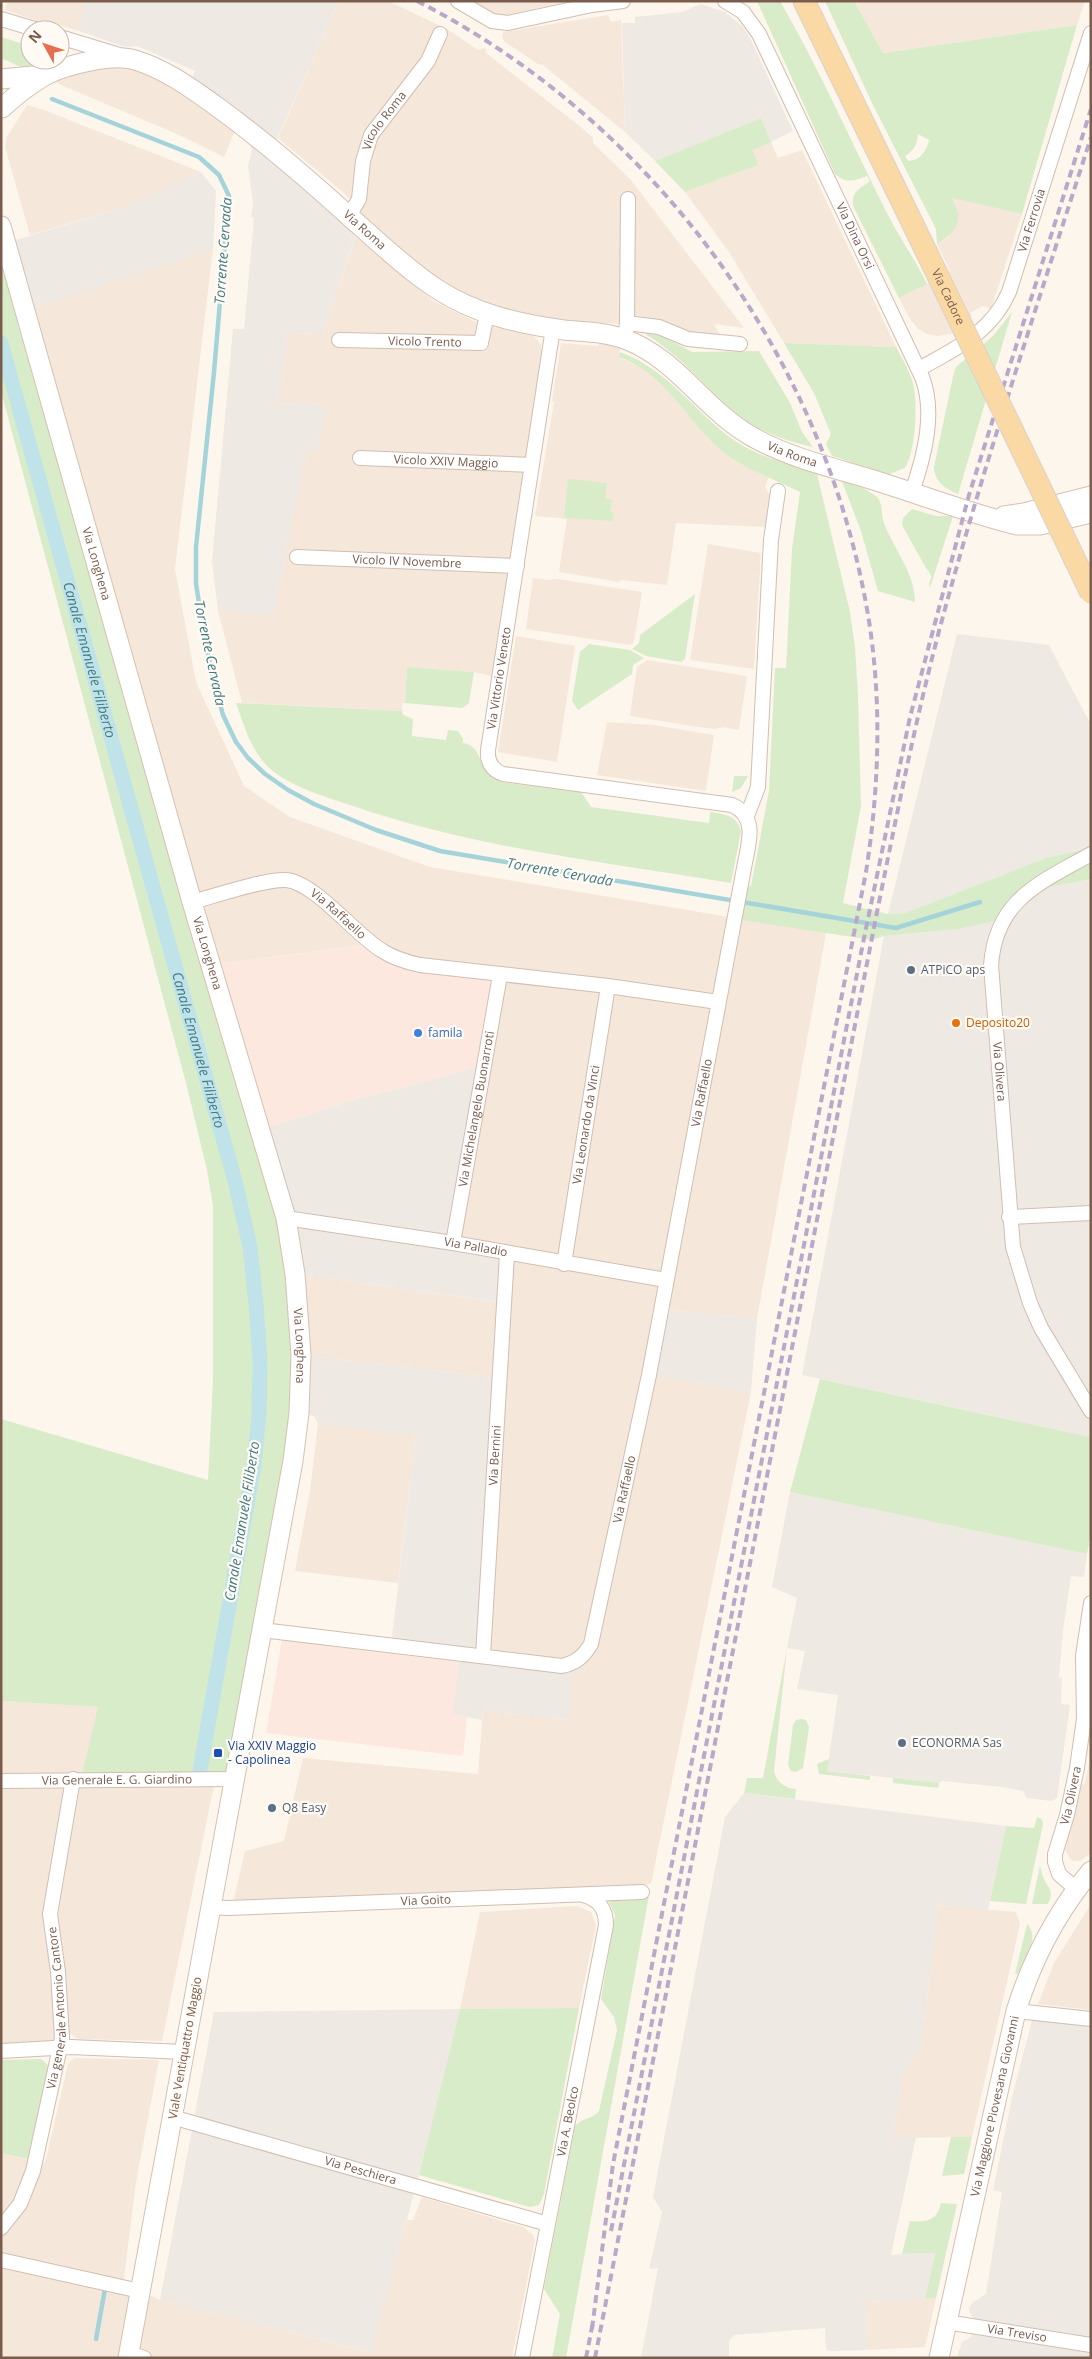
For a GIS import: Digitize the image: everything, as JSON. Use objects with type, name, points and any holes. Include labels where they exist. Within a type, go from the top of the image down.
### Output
[{"type":"main road","name":"Via Cadore","points":[[804,1],[1091,593]]},
{"type":"street","points":[[458,1],[492,21],[508,23],[592,5],[623,1]]},
{"type":"street","name":"Via Dina Orsi","points":[[725,1],[743,12],[759,34],[919,369],[925,385],[929,413],[912,492]]},
{"type":"street","points":[[1,19],[20,25]]},
{"type":"street","name":"Via Ferrovia","points":[[919,369],[981,331],[1002,308],[1009,292],[1091,33]]},
{"type":"street","name":"Vicolo Roma","points":[[349,216],[359,199],[363,161],[371,135],[428,61],[440,34]]},
{"type":"street","name":"Via Roma","points":[[70,40],[132,59],[157,69],[189,86],[241,124],[426,281],[452,298],[487,314],[553,328],[605,334],[659,327],[682,337],[696,340],[740,344]]},
{"type":"street","name":"Via Roma","points":[[1,79],[47,75],[104,60],[132,59]]},
{"type":"street","name":"Via Roma","points":[[2,109],[18,93],[47,75]]},
{"type":"street","points":[[1,87],[4,100],[2,109]]},
{"type":"street","points":[[626,331],[628,199]]},
{"type":"street","name":"Via Longhena","points":[[1,226],[192,902],[286,1218],[294,1266],[301,1373],[300,1405],[292,1461],[241,1739]]},
{"type":"street","name":"Vicolo Trento","points":[[339,340],[482,343],[487,314]]},
{"type":"street","name":"Via Vittorio Veneto","points":[[553,328],[488,750],[488,761],[494,769],[509,775],[732,805],[746,816]]},
{"type":"street","name":"Via Roma","points":[[626,331],[669,365],[723,416],[753,438],[802,457],[1017,525],[1028,525],[1091,513]]},
{"type":"street","name":"Vicolo XXIV Maggio","points":[[360,458],[532,465]]},
{"type":"street","points":[[746,816],[758,787],[771,540],[778,490]]},
{"type":"street","name":"Via Roma","points":[[988,516],[1024,513],[1091,496]]},
{"type":"street","name":"Vicolo IV Novembre","points":[[297,557],[517,566]]},
{"type":"street","name":"Via Raffaello","points":[[262,1630],[562,1666],[572,1664],[585,1654],[591,1644],[649,1375],[735,919],[750,834],[750,825],[746,816]]},
{"type":"street","name":"Via Olivera","points":[[1091,854],[1028,891],[1017,900],[1003,919],[994,942],[990,965],[1009,1217],[1013,1247],[1030,1303],[1046,1337],[1091,1411]]},
{"type":"street","name":"Via Raffaello","points":[[192,902],[262,884],[291,881],[314,893],[372,944],[399,960],[420,965],[608,986],[718,1002]]},
{"type":"street","name":"Via Michelangelo Buonarroti","points":[[453,1243],[500,975]]},
{"type":"street","name":"Via Leonardo da Vinci","points":[[564,1264],[608,986]]},
{"type":"street","points":[[1009,1217],[1091,1213]]},
{"type":"street","name":"Via Palladio","points":[[286,1218],[453,1243],[564,1264],[666,1280]]},
{"type":"street","name":"Via Bernini","points":[[483,1656],[507,1254]]},
{"type":"street","name":"Via Olivera","points":[[1076,1889],[1059,1874],[1055,1862],[1055,1854],[1067,1815],[1077,1768],[1084,1719],[1083,1656],[1091,1603]]},
{"type":"street","name":"Viale Ventiquattro Maggio","points":[[133,2356],[140,2290],[241,1739]]},
{"type":"street","name":"Via generale Antonio Cantore","points":[[1,2228],[20,2204],[33,2171],[62,2038],[61,1999],[50,1914],[73,1779]]},
{"type":"street","name":"Via Generale E. G. Giardino","points":[[1,1781],[233,1779]]},
{"type":"street","name":"Via Maggiore Piovesana Giovanni","points":[[939,2358],[1016,2011],[1025,1982],[1041,1947],[1076,1889],[1091,1871]]},
{"type":"street","name":"Via Goito","points":[[210,1907],[227,1908],[642,1892]]},
{"type":"street","name":"Via A. Beolco","points":[[522,2358],[606,1925],[606,1916],[600,1904],[582,1895]]},
{"type":"street","points":[[1016,2011],[1091,2019]]},
{"type":"street","points":[[1,2051],[60,2048],[184,2052]]},
{"type":"street","name":"Via Peschiera","points":[[172,2116],[548,2224]]},
{"type":"street","points":[[1,2260],[140,2290]]},
{"type":"street","name":"Via Treviso","points":[[946,2322],[1091,2345]]},
{"type":"shaded area","points":[[8,1],[85,1],[79,31],[70,28],[70,20],[34,20],[5,10]]},
{"type":"shaded area","points":[[85,1],[339,1],[276,141],[359,225],[322,334],[288,333],[278,403],[327,405],[317,452],[306,452],[274,615],[218,611],[212,561],[233,329],[244,329],[254,218],[251,217],[253,203],[248,167],[252,149],[241,124],[189,86],[195,71],[137,46],[125,47],[79,31]]},
{"type":"shaded area","points":[[339,1],[388,1],[447,29],[478,50],[485,48],[486,53],[593,138],[593,143],[631,180],[744,328],[714,324],[720,335],[689,332],[663,320],[642,319],[642,316],[621,315],[620,324],[549,319],[476,301],[448,287],[418,264],[370,224],[345,194],[278,138]]},
{"type":"shaded area","points":[[474,1],[571,1],[502,16],[496,15]]},
{"type":"shaded area","points":[[854,1],[1085,1],[1077,25],[883,53]]},
{"type":"shaded area","points":[[701,4],[725,12],[742,26],[750,38],[793,131],[771,142],[761,118],[655,161],[625,132],[622,23],[635,23],[635,17],[682,12]]},
{"type":"shaded area","points":[[608,15],[611,22],[621,20],[625,132],[543,65],[538,64],[502,38],[503,32]]},
{"type":"shaded area","points":[[119,58],[219,108],[234,133],[224,157],[177,134],[61,85],[47,75]]},
{"type":"shaded area","points":[[27,105],[201,172],[121,208],[30,235],[5,147],[7,137]]},
{"type":"shaded area","points":[[771,142],[778,158],[802,150],[896,347],[784,343],[729,252],[685,192],[758,165],[753,149]]},
{"type":"shaded area","points":[[201,172],[216,191],[213,249],[25,310],[6,243],[121,208]]},
{"type":"shaded area","points":[[951,197],[1022,214],[991,309],[983,306],[971,312],[971,323],[950,334],[937,336],[927,334],[918,329],[910,319],[899,298],[950,271],[937,244],[949,237],[958,211]]},
{"type":"shaded area","points":[[356,235],[433,301],[480,324],[534,336],[541,345],[542,352],[491,676],[474,672],[407,667],[405,703],[402,703],[402,711],[242,703],[218,611],[274,614],[306,452],[327,405],[278,403],[288,333],[322,334]]},
{"type":"shaded area","points":[[213,249],[175,569],[196,682],[244,786],[290,817],[430,867],[826,933],[757,1319],[661,1309],[650,1375],[751,1392],[651,1884],[233,1903],[245,1851],[284,1841],[303,1758],[478,1774],[483,1711],[570,1720],[483,1656],[500,1378],[301,1355],[295,1274],[504,1303],[453,1243],[500,975],[420,965],[371,944],[211,965],[25,310]]},
{"type":"shaded area","points":[[601,342],[620,348],[619,357],[650,372],[664,384],[699,427],[750,468],[769,477],[765,487],[771,497],[766,527],[676,523],[667,585],[621,580],[620,582],[559,572],[567,519],[535,516],[554,402],[552,401],[561,343],[598,346]]},
{"type":"shaded area","points":[[708,544],[761,553],[754,669],[690,660]]},
{"type":"shaded area","points":[[533,578],[557,579],[642,592],[634,642],[630,645],[526,629]]},
{"type":"shaded area","points":[[957,634],[1049,645],[1091,725],[1091,848],[1046,858],[905,913],[888,914]]},
{"type":"shaded area","points":[[516,636],[575,646],[557,762],[498,752]]},
{"type":"shaded area","points":[[647,660],[747,676],[739,730],[723,727],[715,729],[630,716],[637,667]]},
{"type":"shaded area","points":[[607,722],[653,725],[714,735],[706,791],[597,775]]},
{"type":"shaded area","points":[[1091,879],[1091,1437],[802,1375],[884,936],[959,929],[1028,891]]},
{"type":"shaded area","points":[[372,944],[381,951],[500,975],[484,1067],[367,1096],[260,1130],[211,965]]},
{"type":"shaded area","points":[[484,1067],[453,1243],[507,1254],[505,1303],[295,1274],[260,1130],[367,1096]]},
{"type":"shaded area","points":[[661,1309],[757,1319],[751,1392],[649,1375]]},
{"type":"shaded area","points":[[301,1355],[500,1378],[483,1656],[572,1664],[570,1720],[483,1711],[482,1720],[452,1714],[460,1654],[391,1645],[416,1435],[318,1424],[314,1416],[299,1413]]},
{"type":"shaded area","points":[[318,1424],[416,1434],[398,1583],[295,1571],[310,1491]]},
{"type":"shaded area","points":[[790,1492],[1087,1554],[1084,1577],[1071,1576],[1063,1630],[1059,1677],[1062,1678],[1061,1704],[1070,1705],[1057,1798],[1052,1801],[1026,1798],[1023,1791],[1002,1787],[942,1781],[939,1783],[827,1771],[838,1695],[797,1689],[805,1651],[787,1648],[797,1598],[772,1587]]},
{"type":"shaded area","points":[[282,1640],[459,1662],[452,1714],[467,1717],[463,1756],[266,1733]]},
{"type":"shaded area","points":[[1,1701],[98,1707],[86,1773],[193,1772],[203,1780],[215,1780],[162,2041],[78,2039],[71,2034],[53,2042],[1,2043]]},
{"type":"shaded area","points":[[1091,1753],[1091,1853],[1080,1861],[1072,1861],[1065,1850],[1079,1787],[1085,1783]]},
{"type":"shaded area","points":[[744,1793],[1006,1826],[988,1910],[934,1905],[938,1915],[921,2045],[903,2075],[893,2138],[916,2137],[891,2255],[935,2252],[925,2299],[867,2302],[868,2350],[826,2350],[825,2328],[734,2335],[729,2341],[729,2358],[641,2358],[658,2268],[649,2269],[662,2212],[653,2197],[725,1817]]},
{"type":"shaded area","points":[[1091,1904],[1091,2010],[1038,2004],[1054,1963]]},
{"type":"shaded area","points":[[933,1905],[1016,1912],[1020,1924],[972,2137],[893,2138],[903,2075],[921,2045],[938,1915]]},
{"type":"shaded area","points":[[577,1906],[591,1912],[596,1925],[579,2008],[460,2009],[480,1912]]},
{"type":"shaded area","points":[[460,2009],[419,2175],[371,2352],[160,2300],[214,2012]]},
{"type":"shaded area","points":[[1034,2013],[1091,2019],[1091,2358],[957,2358],[962,2342],[971,2337],[975,2320],[970,2314],[969,2308],[972,2303],[986,2294],[1002,2192],[993,2190],[1013,2093]]},
{"type":"shaded area","points":[[74,2058],[159,2060],[136,2182],[123,2286],[160,2300],[370,2352],[407,2220],[413,2220],[422,2197],[523,2227],[533,2235],[535,2240],[512,2358],[1,2358],[1,2153],[45,2163],[68,2064]]},
{"type":"shaded area","points":[[936,2298],[925,2347],[868,2350],[867,2302]]},
{"type":"green space","points":[[757,1],[780,1],[822,80],[888,215],[927,284],[899,298],[853,206],[855,194],[870,181],[867,176],[851,181],[835,174]]},
{"type":"green space","points":[[825,1],[854,1],[883,53],[1077,25],[1022,214],[952,198],[958,212],[957,223],[953,231],[937,244],[936,229],[872,103]],"holes":[[[918,134],[929,140],[927,148],[922,154],[916,159],[908,161],[905,156],[914,147]]]},
{"type":"green space","points":[[1,37],[20,43],[20,67],[1,58]]},
{"type":"green space","points":[[761,118],[771,142],[753,150],[758,165],[685,192],[655,161]]},
{"type":"green space","points":[[1,258],[279,1191],[301,1355],[233,1779],[203,1780],[193,1772],[86,1773],[83,1771],[98,1707],[1,1701],[1,1419],[208,1480],[213,1380],[213,1206],[207,1170],[187,1087],[1,391]]},
{"type":"green space","points":[[1012,312],[958,494],[938,481],[934,467],[954,372],[956,367],[993,336]]},
{"type":"green space","points":[[645,334],[663,336],[692,352],[759,351],[790,403],[802,432],[813,447],[792,442],[772,434],[744,419],[724,403],[681,361]]},
{"type":"green space","points":[[784,343],[896,347],[905,364],[915,391],[914,439],[905,468],[889,474],[832,456],[826,444],[831,434],[814,393]]},
{"type":"green space","points":[[620,352],[653,369],[735,441],[763,456],[817,474],[850,612],[855,647],[858,696],[861,806],[843,903],[888,914],[905,913],[1046,858],[1091,848],[1091,879],[1028,891],[1003,919],[959,929],[884,936],[872,940],[735,919],[741,885],[751,886],[769,791],[775,668],[786,668],[792,549],[800,492],[734,460],[716,446],[661,384],[635,365],[619,357]]},
{"type":"green space","points":[[840,476],[870,492],[879,500],[884,523],[908,571],[915,602],[878,591],[861,531]]},
{"type":"green space","points":[[568,479],[607,483],[605,498],[612,500],[610,512],[614,513],[613,521],[564,518]]},
{"type":"green space","points":[[912,509],[936,516],[953,516],[930,588],[931,575],[902,525],[903,518]]},
{"type":"green space","points":[[695,594],[685,659],[681,662],[646,656],[632,649],[639,643],[640,635]]},
{"type":"green space","points":[[589,644],[630,650],[644,658],[633,665],[632,674],[578,710],[572,701],[580,652]]},
{"type":"green space","points":[[407,667],[474,672],[469,703],[462,708],[405,703]]},
{"type":"green space","points":[[236,703],[402,711],[403,715],[413,719],[412,736],[446,740],[448,730],[458,731],[463,739],[463,743],[475,749],[487,772],[501,782],[581,792],[591,807],[709,823],[710,812],[729,816],[733,818],[741,831],[731,883],[493,843],[399,821],[322,796],[292,783],[266,765],[250,740]]},
{"type":"green space","points":[[734,776],[748,776],[741,788],[732,792]]},
{"type":"green space","points":[[820,1379],[1091,1437],[1091,1533],[1087,1554],[790,1492]]},
{"type":"green space","points":[[787,1648],[774,1771],[782,1784],[796,1789],[795,1799],[744,1793],[747,1778],[763,1778]]},
{"type":"green space","points":[[796,1720],[806,1720],[809,1727],[803,1768],[796,1772],[791,1771],[788,1765],[793,1725]]},
{"type":"green space","points":[[829,1759],[827,1771],[870,1776],[870,1780],[819,1774],[817,1764]]},
{"type":"green space","points":[[893,1778],[939,1783],[938,1788],[893,1783]]},
{"type":"green space","points":[[1037,1817],[1042,1819],[1043,1824],[1026,1904],[990,1901],[1006,1826],[1034,1828]]},
{"type":"green space","points":[[1040,1865],[1051,1896],[1048,1904],[1032,1904]]},
{"type":"green space","points":[[649,1895],[566,2358],[552,2358],[560,2314],[544,2289],[575,2126],[581,2121],[594,2116],[599,2111],[617,2030],[614,2017],[601,1999],[615,1916],[608,1899],[611,1896]]},
{"type":"green space","points":[[1027,1924],[1031,1929],[1032,1942],[1018,1974],[1015,1974]]},
{"type":"green space","points":[[579,2008],[544,2194],[539,2205],[530,2207],[419,2175],[460,2009]]},
{"type":"green space","points":[[41,2059],[47,2064],[48,2068],[28,2159],[1,2153],[1,2060]]},
{"type":"green space","points":[[951,2137],[972,2137],[964,2174],[942,2176]]},
{"type":"green space","points":[[941,2203],[957,2204],[936,2298],[925,2299],[935,2253],[902,2254],[910,2221],[921,2221],[934,2217]]},
{"type":"waterway","name":"Torrente Cervada","points":[[52,99],[199,157],[219,175],[229,196],[214,372],[196,547],[196,584],[213,678],[223,715],[236,742],[248,758],[265,774],[288,790],[314,804],[376,830],[440,851],[896,928],[980,902]]},
{"type":"waterway","name":"Canale Emanuele Filiberto","points":[[1,343],[235,1181],[250,1247],[260,1361],[259,1414],[254,1465],[200,1770]]},
{"type":"waterway","name":"Canale Emanuele Filiberto","points":[[96,2339],[105,2289]]},
{"type":"railway","points":[[417,1],[503,52],[582,112],[653,181],[716,258],[770,342],[814,431],[847,524],[869,621],[876,684],[876,778],[866,872],[613,2164],[592,2329]]},
{"type":"railway","points":[[611,2231],[864,938],[910,717],[969,495],[1091,109]]},
{"type":"railway","points":[[595,2358],[877,912],[915,729],[942,620],[977,498],[1091,137]]},
{"type":"railway","points":[[586,2358],[593,2322]]},
{"type":"place","name":"ATPiCO aps","points":[[911,970]]},
{"type":"place","name":"Deposito20","points":[[956,1023]]},
{"type":"place","name":"famila","points":[[418,1033]]},
{"type":"place","name":"ECONORMA Sas","points":[[902,1743]]},
{"type":"place","name":"Via XXIV Maggio - Capolinea","points":[[218,1753]]},
{"type":"place","name":"Q8 Easy","points":[[272,1808]]}]
